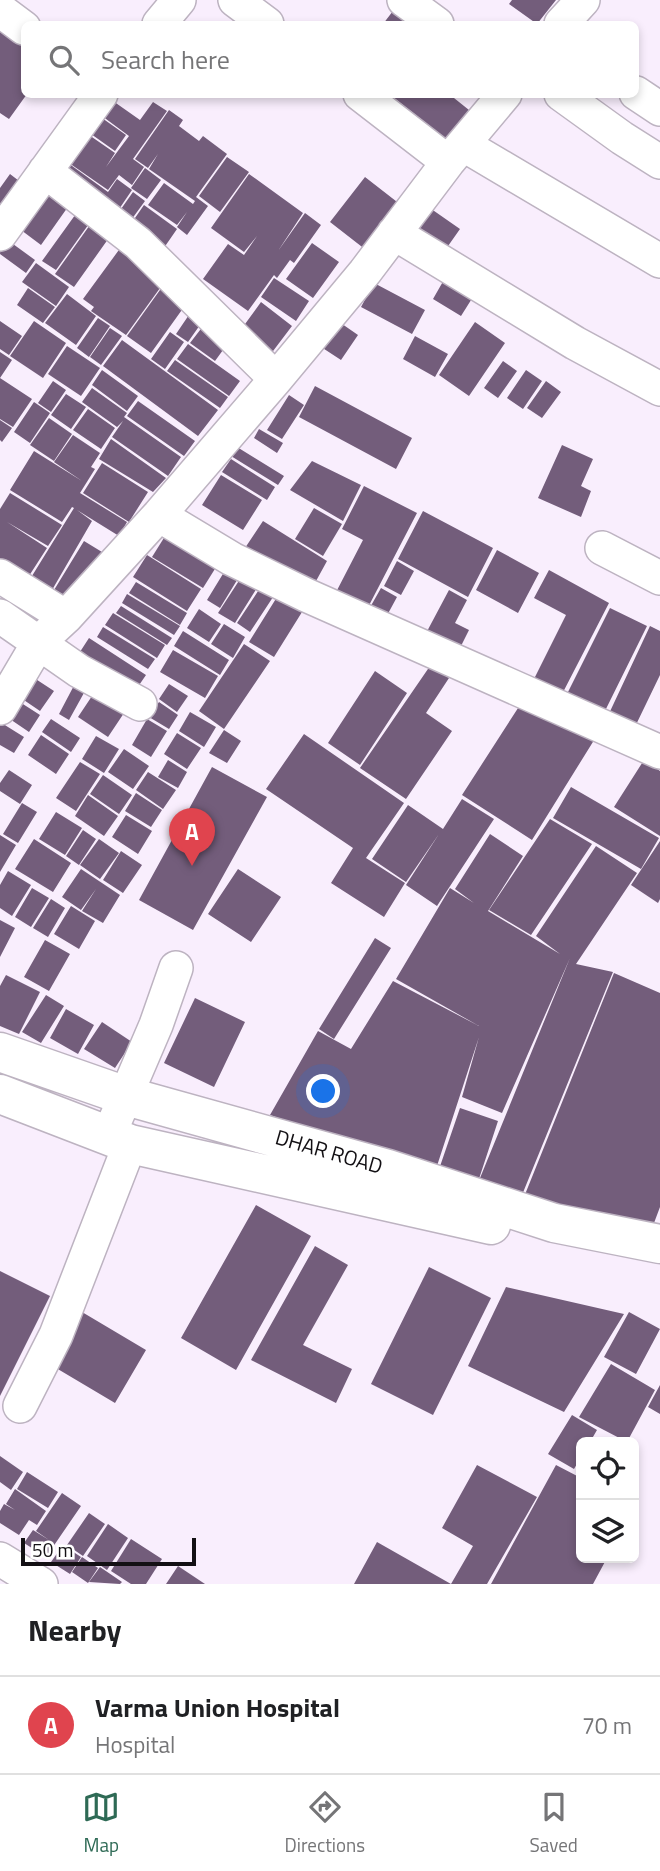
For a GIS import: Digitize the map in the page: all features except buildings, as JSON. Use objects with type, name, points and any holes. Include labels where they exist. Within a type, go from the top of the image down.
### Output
[{"type":"main road","name":"DHAR ROAD","points":[[0,1052],[126,1096],[388,1169],[554,1223],[660,1244]]},
{"type":"main road","name":"DHAR ROAD","points":[[0,1094],[119,1141],[660,1264]]},
{"type":"street","points":[[162,21],[179,0]]},
{"type":"street","points":[[235,0],[263,21]]},
{"type":"street","points":[[404,0],[433,21]]},
{"type":"street","points":[[564,21],[583,0]]},
{"type":"street","points":[[0,10],[21,26]]},
{"type":"street","points":[[639,96],[660,109]]},
{"type":"street","points":[[0,234],[98,98]]},
{"type":"street","points":[[367,98],[456,153],[660,261]]},
{"type":"street","points":[[0,708],[39,642],[66,617],[159,515],[276,379],[365,272],[502,98]]},
{"type":"street","points":[[567,98],[660,162]]},
{"type":"street","points":[[45,171],[138,243],[276,379]]},
{"type":"street","points":[[394,233],[575,343],[660,389]]},
{"type":"street","points":[[159,515],[232,559],[306,595],[660,752]]},
{"type":"street","points":[[602,548],[660,578]]},
{"type":"street","points":[[0,576],[66,617]]},
{"type":"street","points":[[0,616],[79,671],[140,704]]},
{"type":"street","points":[[20,1406],[56,1335],[119,1141],[126,1096],[156,1025],[176,968]]},
{"type":"street","points":[[0,1559],[41,1584]]},
{"type":"place","name":"Varma Union Hospital","points":[[192,866]]}]
